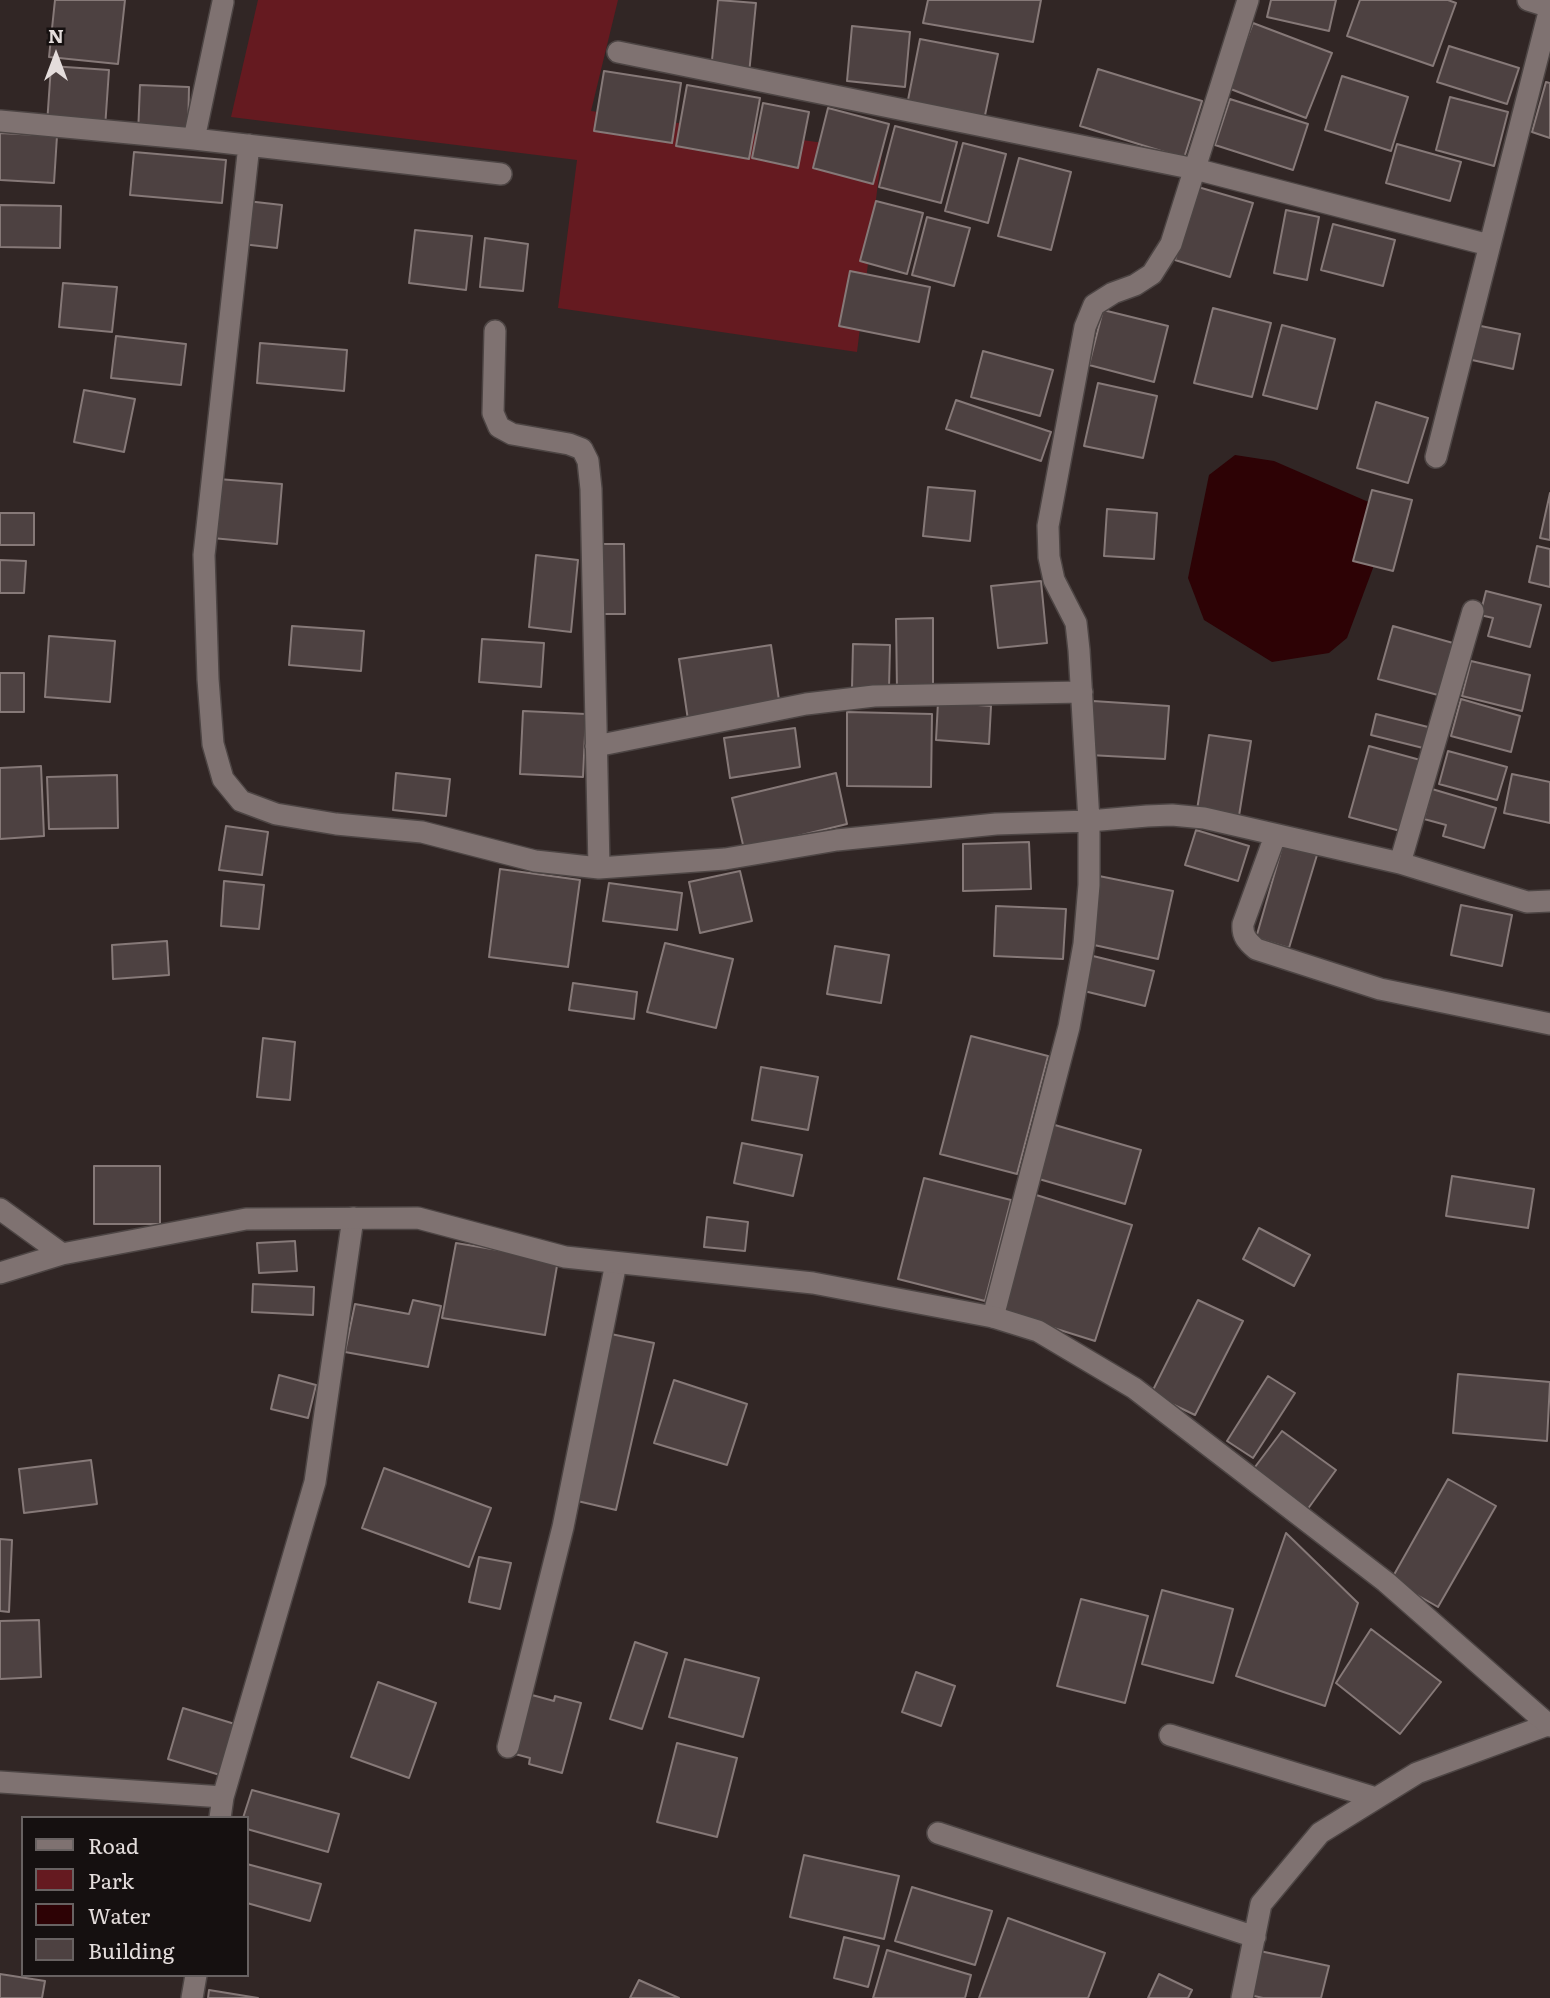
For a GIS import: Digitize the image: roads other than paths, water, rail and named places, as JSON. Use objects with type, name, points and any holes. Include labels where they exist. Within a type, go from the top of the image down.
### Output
[{"type":"street","points":[[993,1317],[1069,1027],[1084,944],[1089,885],[1089,821],[1082,692],[1076,623],[1054,580],[1049,557],[1048,526],[1086,327],[1094,305],[1152,274],[1171,244],[1248,0]]},
{"type":"street","points":[[1436,457],[1550,7],[1528,0]]},
{"type":"street","points":[[194,139],[218,1]]},
{"type":"street","points":[[618,52],[1195,169],[1489,245]]},
{"type":"street","points":[[0,121],[194,139],[501,174]]},
{"type":"street","points":[[249,145],[204,555],[213,744],[223,779],[241,801],[276,814],[336,824],[422,832],[535,861],[599,868],[725,859],[837,840],[969,827],[1172,815],[1204,818],[1400,863],[1527,902],[1550,901]]},
{"type":"street","points":[[495,331],[493,413],[499,427],[512,434],[569,444],[582,449],[588,460],[591,489],[599,868]]},
{"type":"street","points":[[1400,863],[1473,611]]},
{"type":"street","points":[[596,746],[806,704],[874,696],[1082,692]]},
{"type":"street","points":[[1275,836],[1243,924],[1242,932],[1246,940],[1256,948],[1380,989],[1549,1017]]},
{"type":"street","points":[[0,1209],[62,1254]]},
{"type":"street","points":[[0,1782],[222,1807],[315,1482],[353,1218]]},
{"type":"street","points":[[0,1273],[62,1254],[246,1219],[418,1218],[565,1257],[813,1283],[993,1317],[1038,1331],[1134,1388],[1387,1582],[1550,1725],[1417,1773],[1320,1833],[1261,1905],[1242,1998]]},
{"type":"street","points":[[508,1747],[566,1514],[616,1263]]},
{"type":"street","points":[[1170,1735],[1377,1798]]},
{"type":"street","points":[[939,1833],[1255,1937]]},
{"type":"street","points":[[192,1998],[195,1977]]},
{"type":"water","points":[[1235,455],[1274,461],[1380,507],[1373,568],[1347,638],[1329,653],[1272,662],[1204,620],[1188,578],[1209,475]]}]
